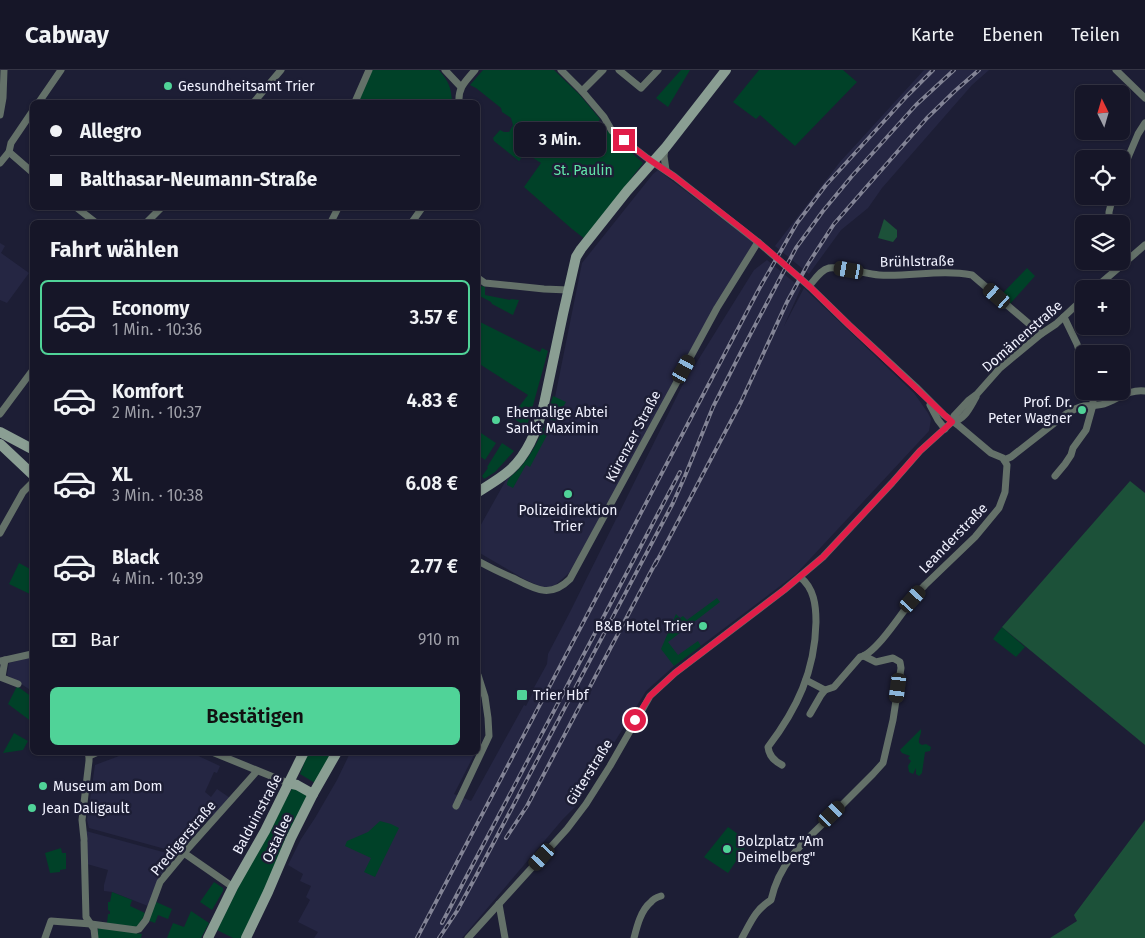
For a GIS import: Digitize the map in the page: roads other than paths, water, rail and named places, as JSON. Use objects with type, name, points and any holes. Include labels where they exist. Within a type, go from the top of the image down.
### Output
[{"type":"main road","points":[[693,110],[716,70]]},
{"type":"main road","points":[[480,491],[511,469],[521,458],[535,435],[541,419],[576,257],[726,70]]},
{"type":"main road","points":[[0,432],[30,448]]},
{"type":"main road","points":[[0,444],[30,472]]},
{"type":"main road","name":"Balduinstraße","points":[[208,938],[265,831],[302,755]]},
{"type":"main road","name":"Ostallee","points":[[246,938],[286,849],[313,794],[335,755]]},
{"type":"main road","points":[[288,783],[297,785],[313,794]]},
{"type":"street","points":[[0,115],[4,70]]},
{"type":"street","points":[[40,100],[61,70]]},
{"type":"street","points":[[256,100],[281,70]]},
{"type":"street","points":[[356,100],[369,70]]},
{"type":"street","points":[[445,70],[461,87]]},
{"type":"street","points":[[458,100],[461,87],[475,70]]},
{"type":"street","points":[[561,70],[604,117],[612,131],[666,170],[758,242],[809,286],[952,422],[991,453],[1004,460],[1011,457],[1066,414],[1082,406],[1103,405],[1132,391],[1145,391]]},
{"type":"street","points":[[582,91],[603,70]]},
{"type":"street","points":[[620,70],[641,88],[658,70]]},
{"type":"street","points":[[1116,70],[1145,98]]},
{"type":"street","points":[[0,163],[9,152],[11,143],[30,115]]},
{"type":"street","points":[[1130,153],[1145,123]]},
{"type":"street","points":[[666,146],[664,156],[666,170]]},
{"type":"street","points":[[9,152],[30,170]]},
{"type":"street","points":[[79,210],[92,220]]},
{"type":"street","points":[[149,220],[159,210]]},
{"type":"street","name":"Kürenzer Straße","points":[[480,562],[530,587],[540,590],[554,590],[570,579],[717,308],[758,242]]},
{"type":"street","points":[[1130,257],[1145,246]]},
{"type":"street","name":"Brühlstraße","points":[[809,286],[821,272],[834,268],[896,276],[928,273],[972,275],[1041,334]]},
{"type":"street","points":[[1104,280],[1115,270]]},
{"type":"street","points":[[480,279],[485,283],[568,290]]},
{"type":"street","name":"Domänenstraße","points":[[952,422],[954,416],[1000,368],[1075,307]]},
{"type":"street","points":[[1064,317],[1077,345]]},
{"type":"street","points":[[0,414],[30,374]]},
{"type":"street","points":[[925,396],[944,429]]},
{"type":"street","points":[[1055,476],[1065,464],[1073,448],[1086,430],[1093,400]]},
{"type":"street","name":"Güterstraße","points":[[468,938],[566,829],[586,804],[650,696],[675,673],[800,577],[823,557],[920,451],[952,422]]},
{"type":"street","name":"Leanderstraße","points":[[825,690],[834,687],[860,657],[873,650],[925,585],[975,537],[999,508],[1005,492],[1007,466],[1004,460]]},
{"type":"street","points":[[0,533],[23,492],[30,485]]},
{"type":"street","points":[[782,765],[770,755],[768,747],[791,712],[806,680],[811,666],[816,638],[816,614],[813,595],[810,587],[800,577]]},
{"type":"street","points":[[18,684],[1,677],[2,661],[30,654]]},
{"type":"street","points":[[742,938],[755,913],[770,900],[787,862],[810,836],[883,763],[893,720],[901,668],[900,662],[893,658],[876,662],[864,656]]},
{"type":"street","points":[[806,680],[825,690],[810,714]]},
{"type":"street","points":[[456,806],[489,736],[488,718],[480,681]]},
{"type":"street","points":[[89,755],[82,820],[86,918],[94,929],[95,938]]},
{"type":"street","points":[[219,755],[288,783]]},
{"type":"street","name":"Predigerstraße","points":[[45,938],[51,922],[139,929],[146,920],[160,882],[257,771]]},
{"type":"street","points":[[184,853],[233,888]]},
{"type":"street","points":[[634,938],[645,909],[651,901],[661,896]]},
{"type":"street","points":[[499,904],[505,938]]},
{"type":"railway","points":[[417,938],[759,289],[797,223],[826,185],[933,70]]},
{"type":"railway","points":[[439,938],[457,911],[476,876],[673,503],[713,407],[796,248],[852,176],[916,105],[954,70]]},
{"type":"railway","points":[[655,565],[741,402],[787,302],[808,264],[834,224],[927,118],[979,70]]},
{"type":"railway","points":[[442,923],[680,472]]},
{"type":"railway","points":[[506,838],[527,806],[657,560]]},
{"type":"place","name":"Gesundheitsamt Trier","points":[[168,86]]},
{"type":"place","name":"Prof. Dr. Peter Wagner","points":[[1082,410]]},
{"type":"place","name":"Ehemalige Abtei Sankt Maximin","points":[[496,420]]},
{"type":"place","name":"Polizeidirektion Trier","points":[[568,494]]},
{"type":"place","name":"B&B Hotel Trier","points":[[703,626]]},
{"type":"place","name":"Trier Hbf","points":[[522,695]]},
{"type":"place","name":"Museum am Dom","points":[[43,786]]},
{"type":"place","name":"Jean Daligault","points":[[32,808]]},
{"type":"place","name":"Bolzplatz \"Am Deimelberg\"","points":[[727,849]]},
{"type":"park label","name":"St. Paulin","points":[[583,170]]}]
